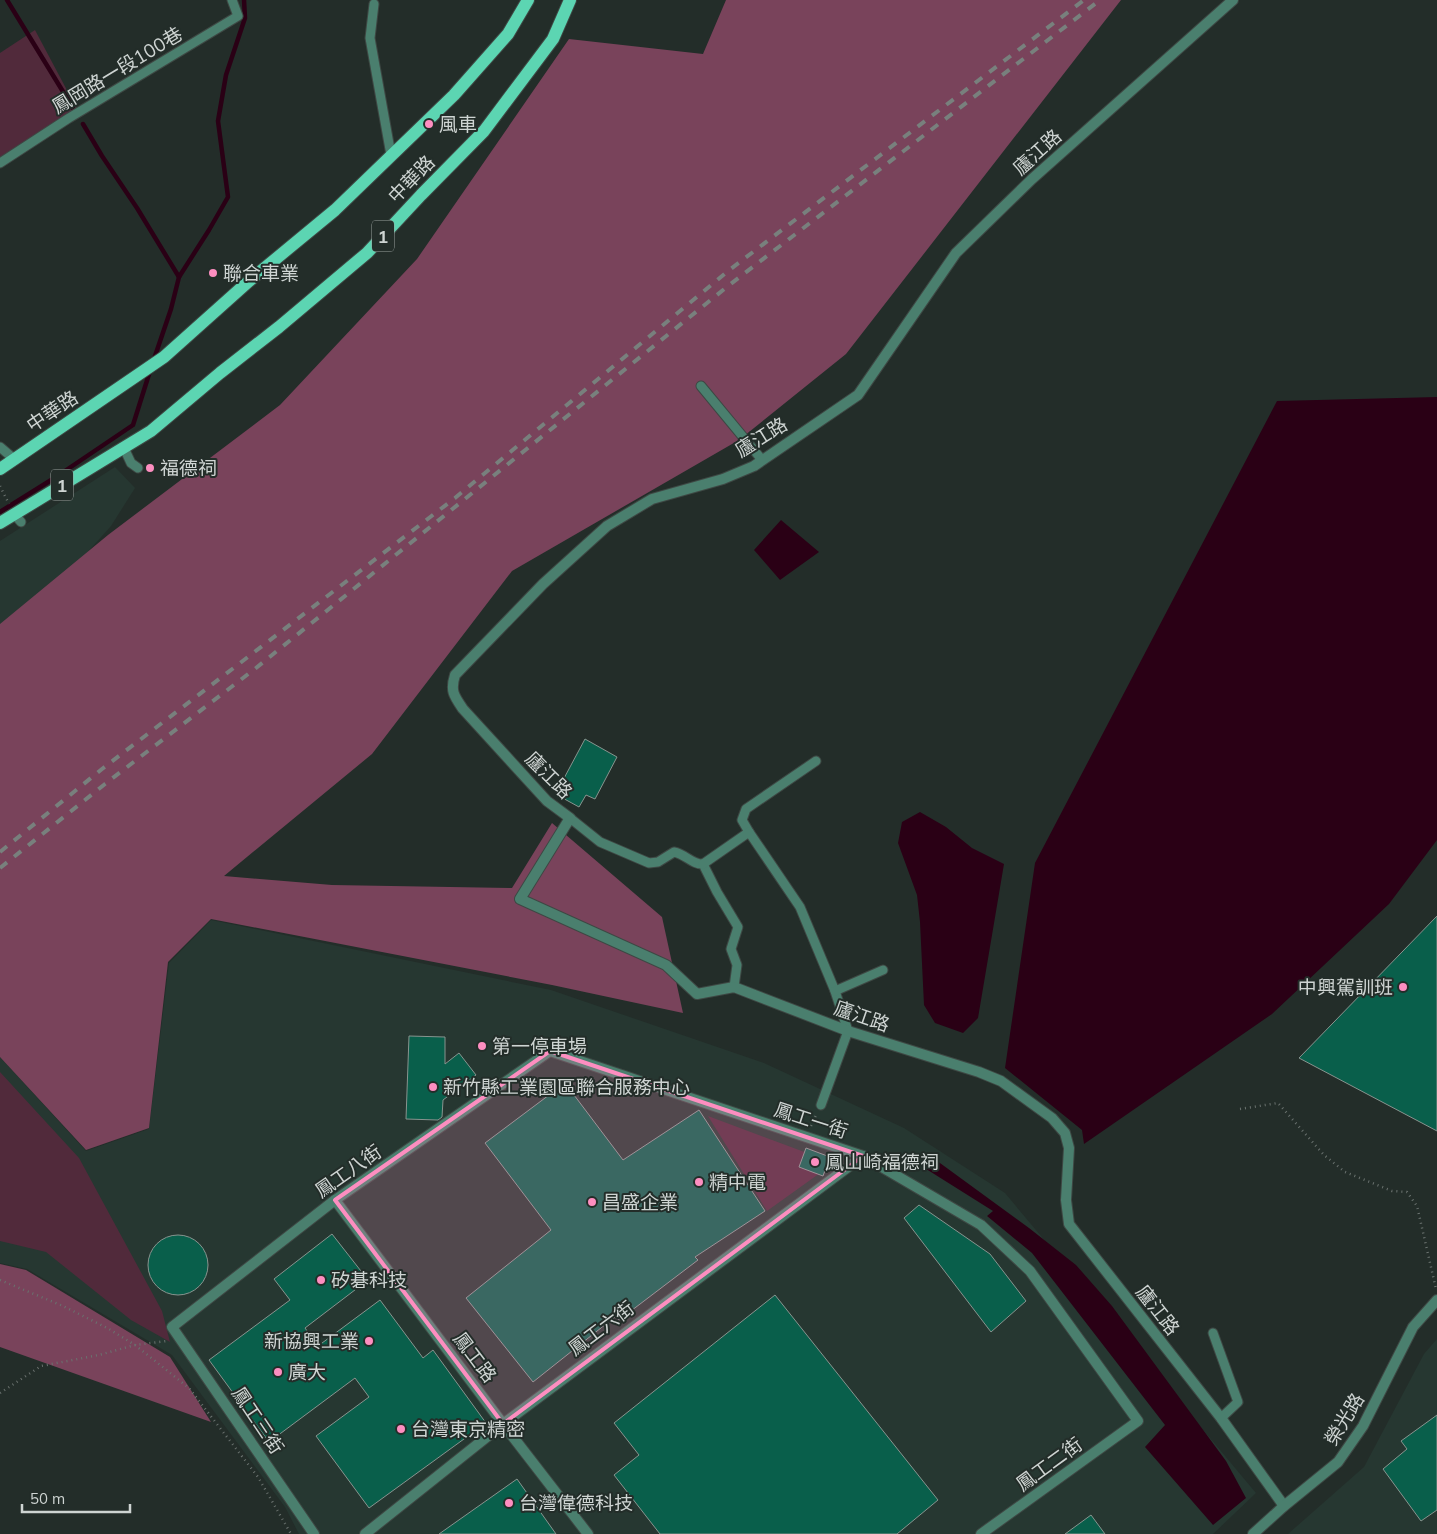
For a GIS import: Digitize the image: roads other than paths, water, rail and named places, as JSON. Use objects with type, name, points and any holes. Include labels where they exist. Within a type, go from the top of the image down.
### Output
[{"type":"main road","name":"中華路","points":[[0,468],[164,357],[249,280],[335,210],[460,88],[508,34],[528,0]]},
{"type":"main road","name":"中華路","points":[[124,448],[151,431],[367,253],[484,131],[553,39],[570,0]]},
{"type":"main road","name":"1","points":[[0,523],[18,518],[124,448]]},
{"type":"street","name":"廬江路","points":[[1233,0],[1032,179],[956,253],[858,395],[754,466],[723,479],[652,499],[606,526],[543,584],[455,675],[452,685],[453,694],[463,709],[547,801],[570,818],[520,899],[666,965],[697,994],[734,987],[848,1030],[979,1072],[1001,1081],[1052,1118],[1064,1133],[1068,1148],[1066,1200],[1069,1224],[1221,1418],[1284,1506]]},
{"type":"street","name":"鳳工一街","points":[[550,1051],[863,1156],[981,1225],[1030,1271],[1138,1422]]},
{"type":"street","name":"鳳工八街","points":[[172,1327],[335,1200],[550,1051]]},
{"type":"street","name":"鳳工六街","points":[[364,1534],[503,1424],[863,1156]]},
{"type":"street","name":"鳳工路","points":[[335,1200],[588,1534]]},
{"type":"street","name":"榮光路","points":[[1253,1534],[1338,1462],[1363,1426],[1413,1327],[1437,1300]]},
{"type":"street","name":"鳳工三街","points":[[172,1327],[314,1534]]},
{"type":"street","name":"鳳工二街","points":[[981,1534],[1138,1422]]},
{"type":"lane","name":"鳳岡路一段100巷","points":[[0,163],[69,118],[238,16],[232,0]]},
{"type":"lane","points":[[374,4],[370,38],[392,155]]},
{"type":"lane","points":[[700,386],[762,460]]},
{"type":"lane","points":[[0,447],[14,459]]},
{"type":"lane","points":[[124,448],[134,465]]},
{"type":"lane","points":[[816,761],[746,809],[742,820],[800,907],[835,991],[848,1030],[821,1106]]},
{"type":"lane","points":[[570,818],[600,842],[649,863],[658,862],[674,852],[679,852],[698,865],[703,864],[749,832]]},
{"type":"lane","points":[[703,864],[738,927],[731,949],[737,965],[734,987]]},
{"type":"lane","points":[[835,991],[883,970]]},
{"type":"lane","points":[[1213,1332],[1238,1402],[1221,1418]]},
{"type":"waterway","points":[[7,0],[73,108]]},
{"type":"waterway","points":[[154,359],[171,309],[179,277],[228,197],[218,121],[226,75],[245,18],[244,0]]},
{"type":"waterway","points":[[83,124],[179,277]]},
{"type":"waterway","points":[[0,512],[133,425],[150,371]]},
{"type":"railway","points":[[0,852],[102,769],[455,498],[728,271],[1084,0]]},
{"type":"railway","points":[[0,868],[105,784],[256,668],[728,286],[1100,0]]},
{"type":"place","name":"風車","points":[[429,124]]},
{"type":"place","name":"聯合車業","points":[[213,273]]},
{"type":"place","name":"福德祠","points":[[150,468]]},
{"type":"place","name":"中興駕訓班","points":[[1403,987]]},
{"type":"place","name":"第一停車場","points":[[482,1046]]},
{"type":"place","name":"新竹縣工業園區聯合服務中心","points":[[433,1087]]},
{"type":"place","name":"鳳山崎福德祠","points":[[815,1162]]},
{"type":"place","name":"精中電","points":[[699,1182]]},
{"type":"place","name":"昌盛企業","points":[[592,1202]]},
{"type":"place","name":"矽碁科技","points":[[321,1280]]},
{"type":"place","name":"新協興工業","points":[[369,1341]]},
{"type":"place","name":"廣大","points":[[278,1372]]},
{"type":"place","name":"台灣東京精密","points":[[401,1429]]},
{"type":"place","name":"台灣偉德科技","points":[[509,1503]]}]
